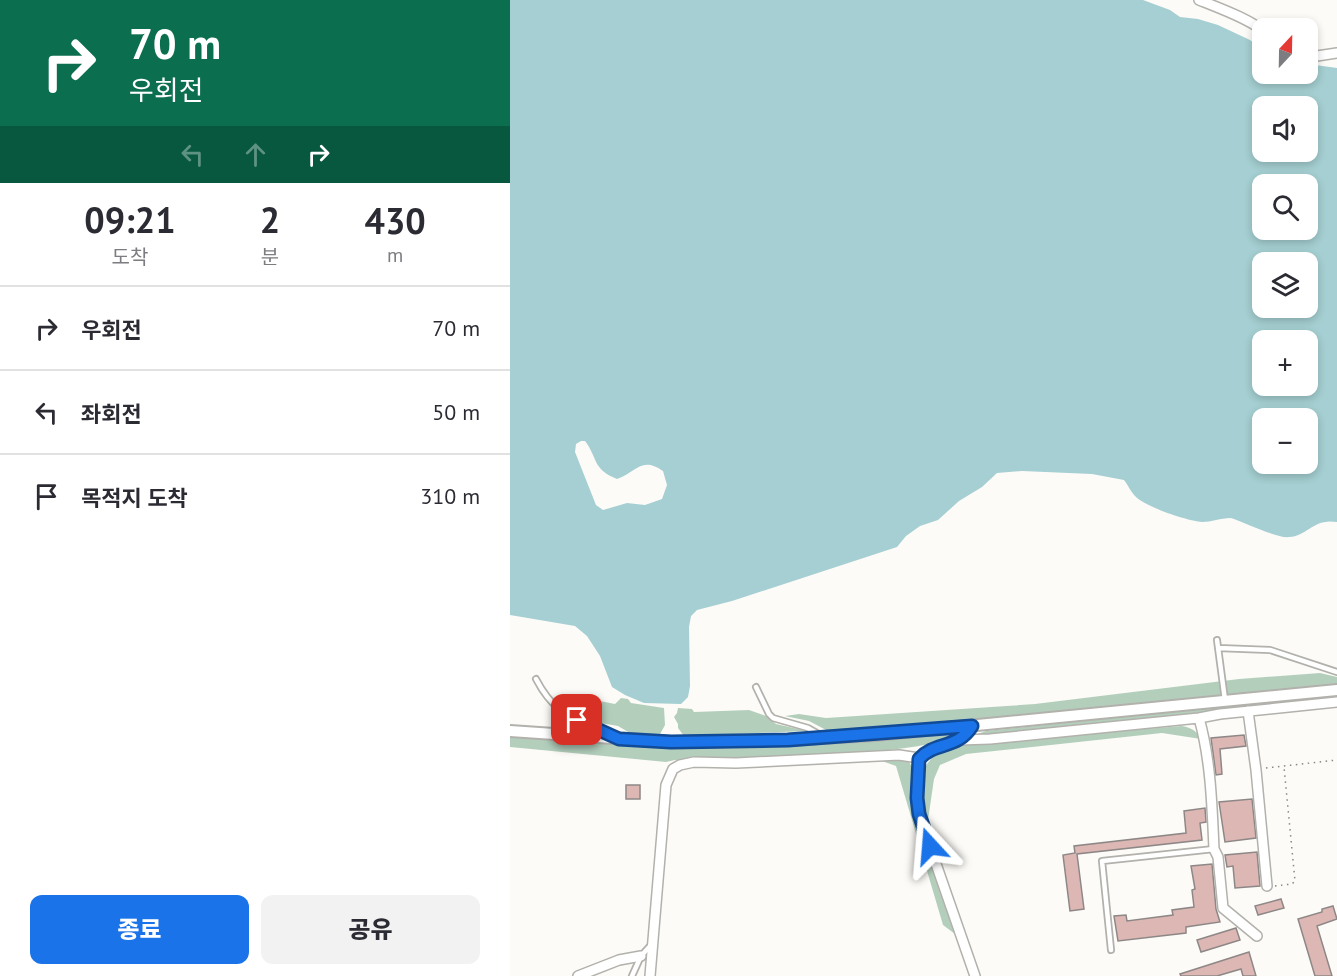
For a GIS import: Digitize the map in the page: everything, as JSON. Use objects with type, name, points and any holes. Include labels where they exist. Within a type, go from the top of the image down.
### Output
[{"type":"street","points":[[1199,0],[1252,24]]},
{"type":"street","points":[[1318,56],[1337,53]]},
{"type":"street","points":[[510,731],[671,742],[824,738],[972,726],[1337,690]]},
{"type":"street","points":[[975,976],[919,814],[917,798],[919,759],[929,751],[959,740],[990,739],[1199,718],[1337,702]]},
{"type":"street","points":[[1248,711],[1267,886]]},
{"type":"street","points":[[1199,718],[1211,792],[1214,849],[1218,857],[1223,908],[1257,936]]},
{"type":"street","points":[[959,740],[972,726]]},
{"type":"street","points":[[650,976],[666,785],[673,769],[694,762],[736,763],[899,755],[919,759]]},
{"type":"street","points":[[578,976],[619,960],[641,956]]},
{"type":"lane","points":[[1217,640],[1225,700]]},
{"type":"lane","points":[[1218,648],[1270,650],[1337,672]]},
{"type":"lane","points":[[537,679],[546,697],[560,711],[619,739]]},
{"type":"lane","points":[[756,687],[773,718],[808,728],[824,738]]},
{"type":"lane","points":[[1111,950],[1102,861],[1214,849]]},
{"type":"lane","points":[[632,976],[641,956],[653,943]]},
{"type":"path","points":[[1256,770],[1337,760]]},
{"type":"path","points":[[1267,886],[1292,884],[1295,880],[1284,766]]},
{"type":"green space","points":[[1320,673],[1337,677],[1337,684],[943,725],[828,731],[809,721],[785,716],[799,714],[826,718],[1035,704],[1239,679]]},
{"type":"green space","points":[[570,695],[615,704],[621,698],[628,699],[631,703],[664,708],[665,725],[659,736],[635,736],[618,726],[589,721],[560,705],[557,698]]},
{"type":"green space","points":[[1337,695],[1337,700],[967,738],[986,731]]},
{"type":"green space","points":[[678,708],[692,709],[694,712],[749,710],[766,716],[776,724],[807,731],[684,736],[674,717]]},
{"type":"green space","points":[[1182,726],[1194,730],[1201,739],[1162,733],[966,754],[940,765],[934,779],[928,820],[922,797],[923,773],[926,765],[940,752],[957,744]]},
{"type":"green space","points":[[960,734],[960,736],[932,743],[889,750],[666,762],[510,747],[510,737],[663,746],[742,746]]},
{"type":"green space","points":[[898,756],[907,759],[913,768],[920,827],[955,934],[943,925],[896,766],[879,760]]},
{"type":"water","points":[[510,0],[1143,0],[1170,10],[1180,17],[1218,25],[1252,42],[1252,84],[1318,84],[1318,65],[1337,68],[1337,522],[1329,521],[1296,536],[1284,537],[1231,518],[1202,522],[1167,513],[1140,500],[1124,480],[1092,474],[1022,471],[997,473],[938,520],[920,526],[906,536],[897,547],[732,601],[697,610],[691,616],[689,627],[690,686],[688,697],[681,704],[644,703],[612,687],[600,656],[587,636],[575,626],[510,615]],"holes":[[[585,441],[599,467],[617,479],[644,465],[663,471],[667,485],[662,499],[645,505],[627,503],[603,510],[596,505],[575,452],[576,444]]]},
{"type":"building","points":[[1244,735],[1246,746],[1220,749],[1222,774],[1216,775],[1211,738]]},
{"type":"building","points":[[626,785],[640,785],[640,799],[626,799]]},
{"type":"building","points":[[1252,799],[1256,838],[1225,842],[1219,802]]},
{"type":"building","points":[[1205,808],[1206,822],[1200,823],[1202,840],[1077,854],[1084,909],[1070,911],[1063,855],[1075,853],[1074,846],[1186,833],[1184,811]]},
{"type":"building","points":[[1257,852],[1260,886],[1235,888],[1233,866],[1227,867],[1225,855]]},
{"type":"building","points":[[1212,864],[1216,909],[1220,922],[1186,927],[1186,933],[1118,941],[1114,916],[1126,915],[1127,921],[1173,915],[1172,910],[1194,907],[1192,890],[1195,889],[1191,866]]},
{"type":"building","points":[[1281,899],[1284,908],[1258,915],[1255,906]]},
{"type":"building","points":[[1333,906],[1337,919],[1317,926],[1332,976],[1315,976],[1298,919]]},
{"type":"building","points":[[1236,928],[1240,940],[1201,952],[1197,940]]},
{"type":"building","points":[[1249,952],[1256,976],[1243,976],[1241,969],[1217,976],[1181,976],[1180,974]]},
{"type":"route","points":[[577,720],[619,739],[671,742],[788,740],[972,726],[959,740],[929,751],[919,759],[917,798],[919,814],[930,846]]}]
